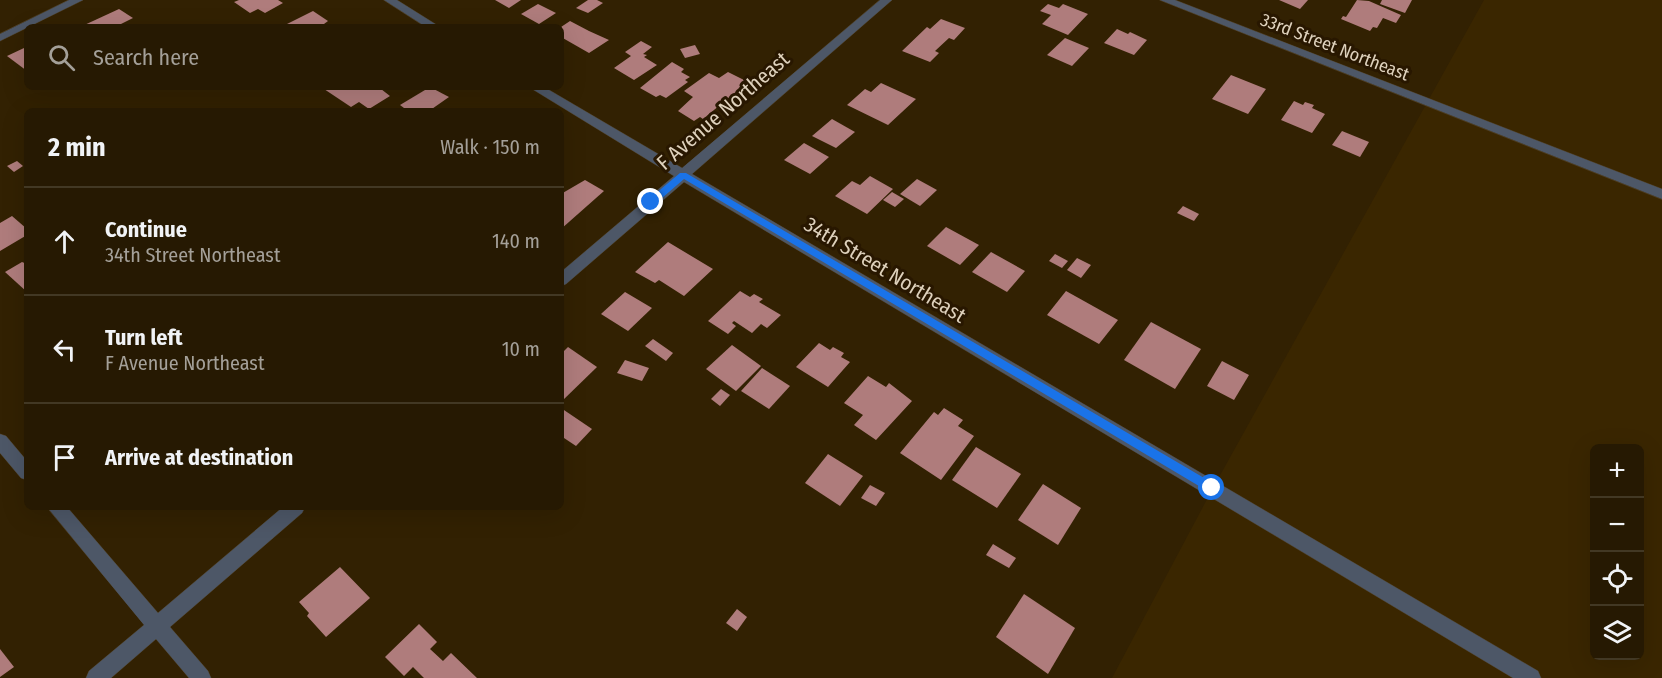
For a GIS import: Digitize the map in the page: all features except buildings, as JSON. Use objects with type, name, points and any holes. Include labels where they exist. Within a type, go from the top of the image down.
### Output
[{"type":"street","points":[[29,24],[78,0]]},
{"type":"street","points":[[389,0],[429,24]]},
{"type":"street","name":"F Avenue Northeast","points":[[564,276],[887,0]]},
{"type":"street","name":"33rd Street Northeast","points":[[1165,0],[1662,194]]},
{"type":"street","points":[[0,38],[24,26]]},
{"type":"street","name":"34th Street Northeast","points":[[540,90],[1532,678]]},
{"type":"street","points":[[0,441],[24,469]]},
{"type":"street","points":[[59,510],[201,678]]},
{"type":"street","points":[[96,678],[292,510]]},
{"type":"shaded area","points":[[1484,0],[1662,0],[1662,678],[1112,678],[1213,488]]},
{"type":"route","points":[[651,202],[683,175],[1212,488]]}]
